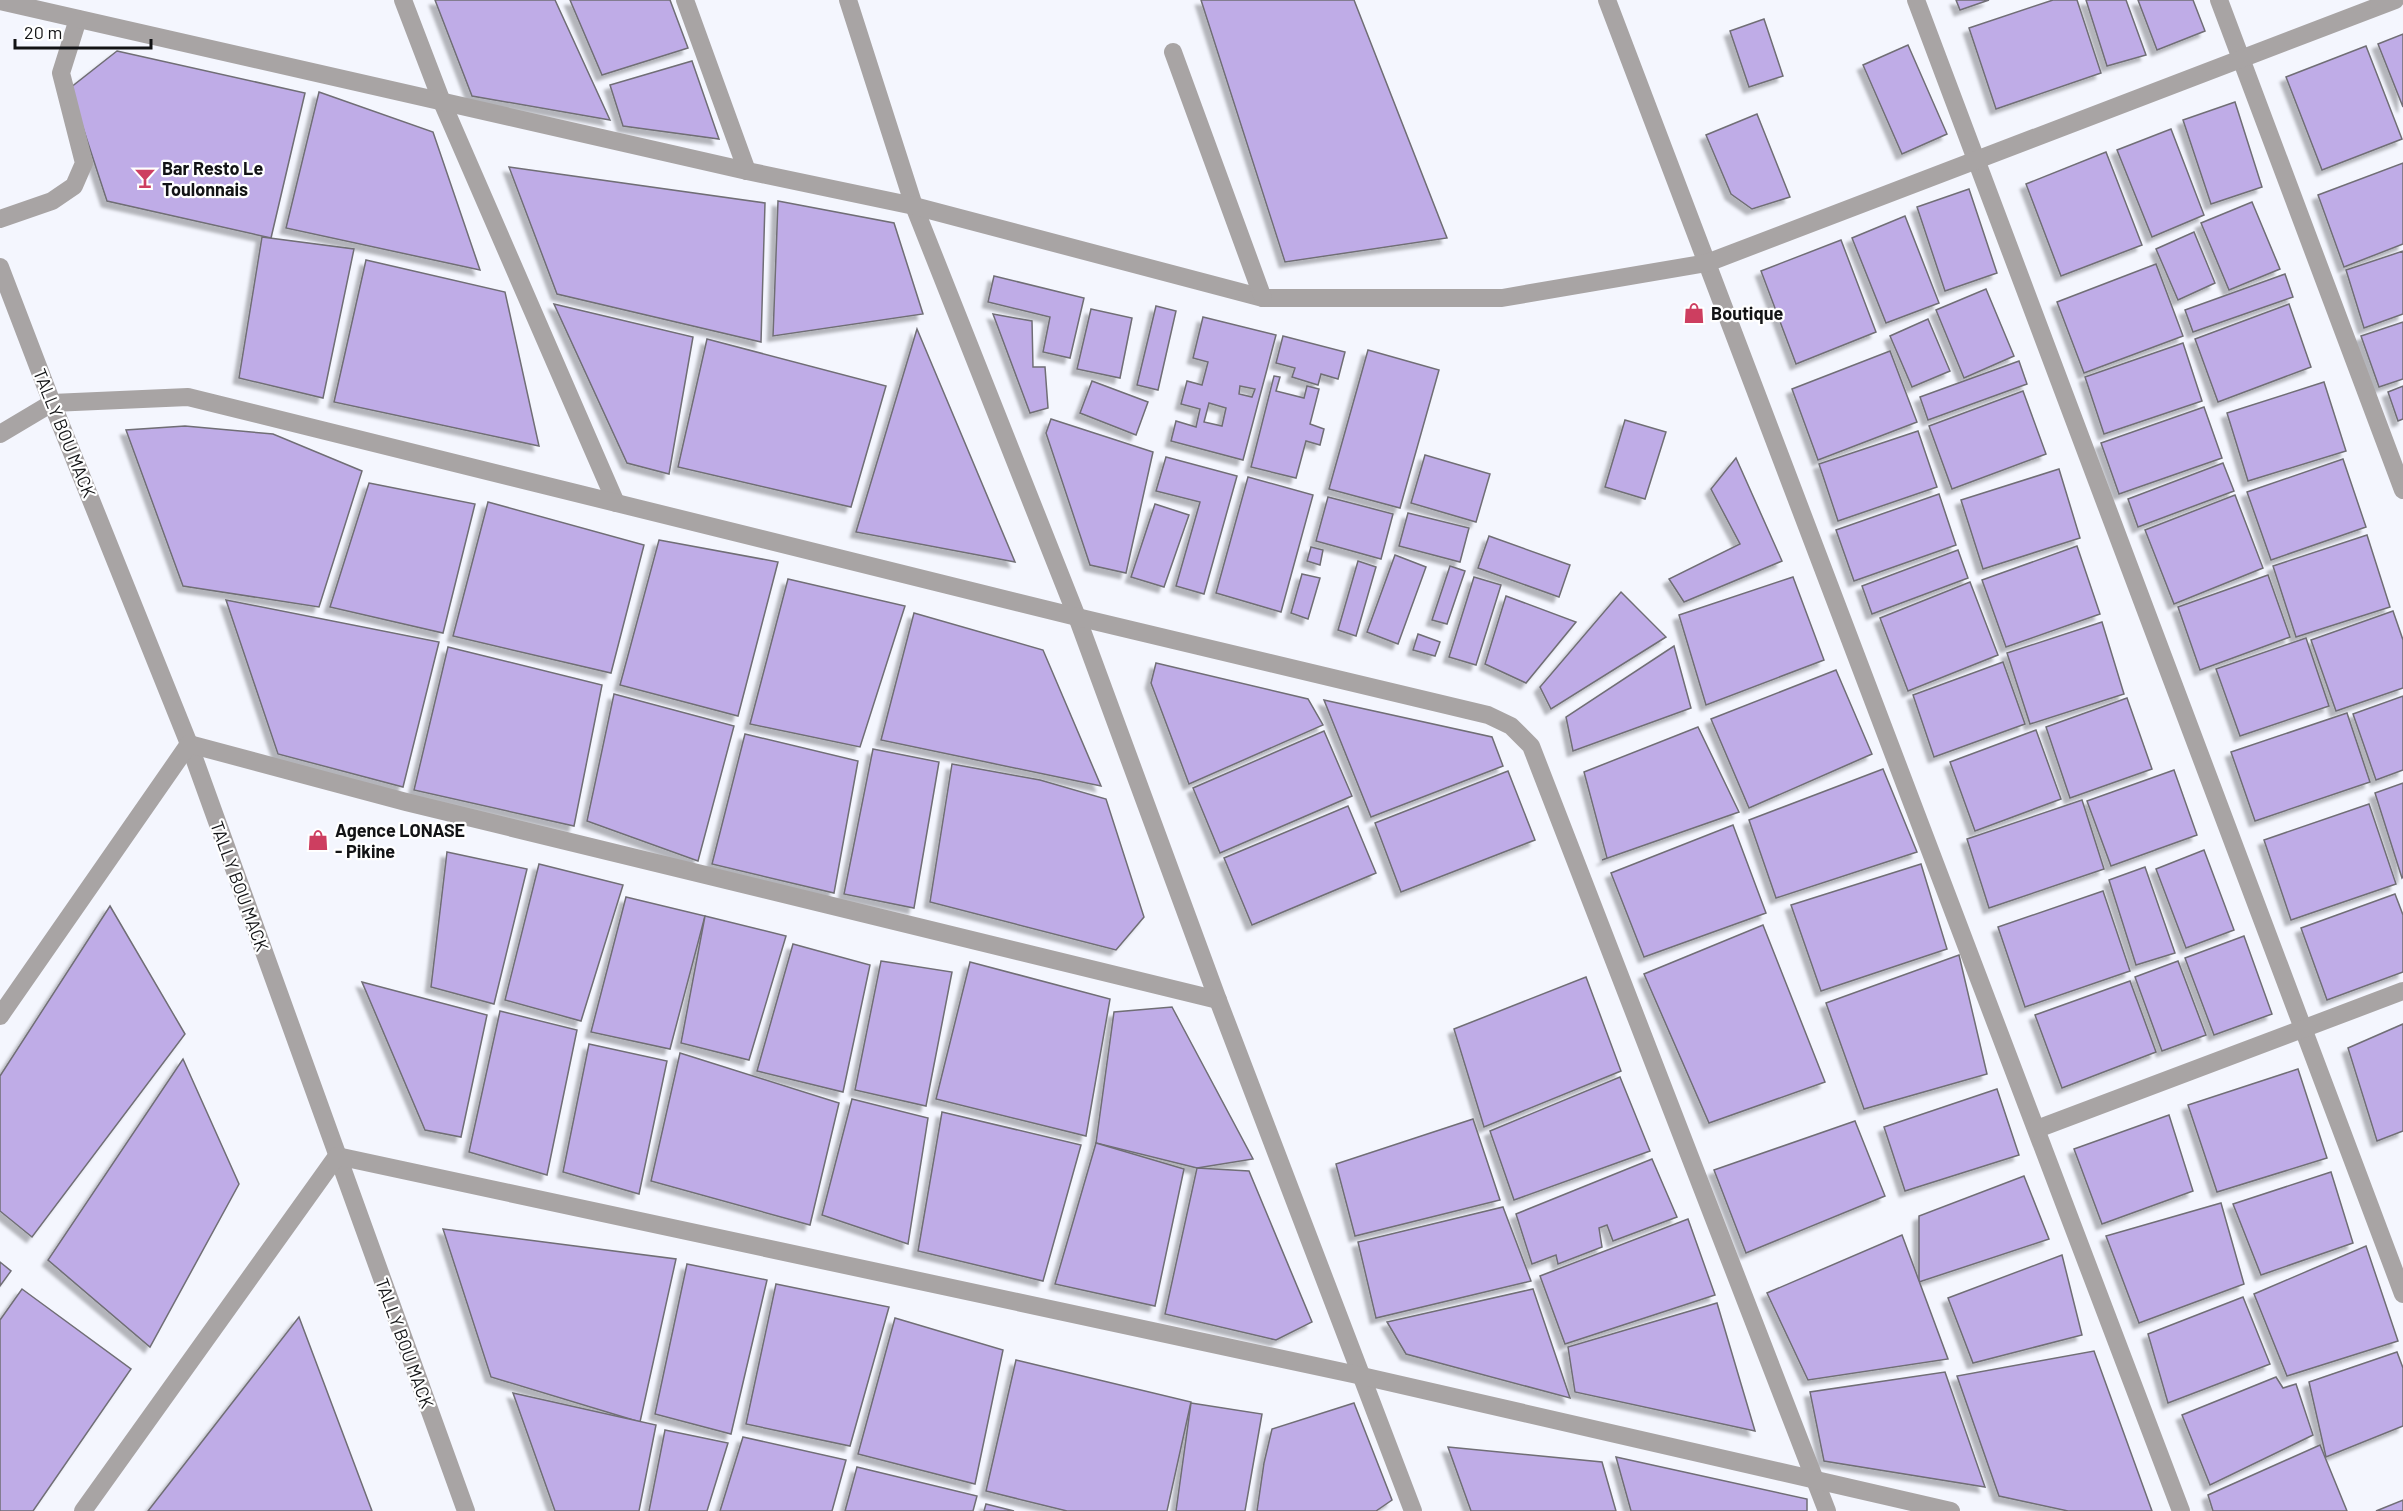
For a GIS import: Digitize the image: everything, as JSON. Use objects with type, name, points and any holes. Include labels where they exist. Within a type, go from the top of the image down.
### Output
[{"type":"street","points":[[403,0],[442,102],[616,503]]},
{"type":"street","points":[[685,0],[747,171]]},
{"type":"street","points":[[848,0],[914,206],[1077,617],[1218,1000],[1413,1511]]},
{"type":"street","points":[[1607,0],[2181,1511]]},
{"type":"street","points":[[1916,0],[2403,1294]]},
{"type":"street","points":[[2219,0],[2403,490]]},
{"type":"street","points":[[0,1],[747,171],[914,206],[1263,298],[1502,298],[1707,263],[2395,0]]},
{"type":"street","points":[[0,219],[52,201],[74,186],[84,163],[61,73],[78,19]]},
{"type":"street","points":[[1173,52],[1263,298]]},
{"type":"street","name":"TALLY BOU MACK","points":[[0,267],[189,744],[466,1511]]},
{"type":"street","points":[[0,434],[52,403],[188,397],[1077,617],[1488,715],[1510,726],[1531,746],[1827,1511]]},
{"type":"street","points":[[0,1016],[189,744],[406,802],[1218,1000]]},
{"type":"street","points":[[2037,1129],[2403,990]]},
{"type":"street","points":[[83,1511],[337,1156],[1362,1376],[1951,1511]]},
{"type":"building","points":[[435,0],[555,0],[610,120],[472,96]]},
{"type":"building","points":[[570,0],[670,0],[688,48],[602,75]]},
{"type":"building","points":[[1201,0],[1354,0],[1447,238],[1285,262]]},
{"type":"building","points":[[1956,0],[1989,0],[1960,10]]},
{"type":"building","points":[[2053,0],[2077,0],[2101,73],[1996,109],[1969,28]]},
{"type":"building","points":[[2086,0],[2126,0],[2146,55],[2107,66]]},
{"type":"building","points":[[2138,0],[2193,0],[2205,31],[2157,50]]},
{"type":"building","points":[[1764,19],[1783,76],[1749,87],[1730,31]]},
{"type":"building","points":[[2403,34],[2403,107],[2378,44]]},
{"type":"building","points":[[1908,45],[1947,134],[1902,154],[1863,65]]},
{"type":"building","points":[[2366,46],[2402,139],[2322,170],[2286,77]]},
{"type":"building","points":[[117,51],[305,93],[271,238],[107,201],[70,88]]},
{"type":"building","points":[[692,61],[719,139],[623,126],[610,85]]},
{"type":"building","points":[[319,92],[433,132],[480,270],[286,228]]},
{"type":"building","points":[[2235,102],[2262,187],[2211,204],[2183,120]]},
{"type":"building","points":[[1757,114],[1790,197],[1752,209],[1731,194],[1706,135]]},
{"type":"building","points":[[2171,129],[2204,215],[2152,237],[2117,150]]},
{"type":"building","points":[[2106,152],[2142,245],[2061,276],[2026,184]]},
{"type":"building","points":[[2403,163],[2403,244],[2344,267],[2318,195]]},
{"type":"building","points":[[509,167],[765,203],[761,342],[557,294]]},
{"type":"building","points":[[1969,189],[1997,273],[1945,291],[1917,207]]},
{"type":"building","points":[[778,201],[894,223],[923,314],[773,336]]},
{"type":"building","points":[[2252,202],[2280,269],[2229,290],[2201,223]]},
{"type":"building","points":[[1905,216],[1939,303],[1886,323],[1852,238]]},
{"type":"building","points":[[2194,232],[2215,283],[2178,300],[2156,249]]},
{"type":"building","points":[[262,237],[354,249],[323,398],[239,378]]},
{"type":"building","points":[[1841,240],[1876,332],[1796,364],[1761,271]]},
{"type":"building","points":[[2403,251],[2403,314],[2364,328],[2346,270]]},
{"type":"building","points":[[366,260],[505,292],[539,446],[334,402]]},
{"type":"building","points":[[2156,264],[2183,336],[2084,373],[2057,302]]},
{"type":"building","points":[[2285,274],[2293,297],[2193,332],[2185,310]]},
{"type":"building","points":[[994,276],[1084,298],[1070,358],[1043,352],[1050,317],[988,302]]},
{"type":"building","points":[[1986,289],[2014,356],[1964,378],[1936,310]]},
{"type":"building","points":[[554,304],[693,337],[669,474],[627,463]]},
{"type":"building","points":[[2289,304],[2311,367],[2218,402],[2195,339]]},
{"type":"building","points":[[1156,306],[1176,311],[1158,390],[1137,385]]},
{"type":"building","points":[[1091,309],[1132,318],[1120,378],[1077,369]]},
{"type":"building","points":[[993,314],[1032,321],[1033,367],[1045,367],[1048,408],[1030,413]]},
{"type":"building","points":[[1203,317],[1276,335],[1243,460],[1171,441],[1176,421],[1196,427],[1200,409],[1181,404],[1187,381],[1202,385],[1208,362],[1193,358]],"holes":[[[1240,386],[1255,389],[1252,397],[1239,394]],[[1209,403],[1226,408],[1222,426],[1204,422]]]},
{"type":"building","points":[[1928,319],[1950,371],[1912,387],[1890,336]]},
{"type":"building","points":[[2403,322],[2403,379],[2379,387],[2361,336]]},
{"type":"building","points":[[917,329],[1015,562],[856,532]]},
{"type":"building","points":[[1283,336],[1345,352],[1338,379],[1321,374],[1318,385],[1292,377],[1295,368],[1276,363]]},
{"type":"building","points":[[707,339],[886,386],[851,507],[678,467]]},
{"type":"building","points":[[2183,343],[2202,401],[2104,434],[2085,377]]},
{"type":"building","points":[[1368,350],[1439,370],[1400,508],[1329,489]]},
{"type":"building","points":[[1890,351],[1917,422],[1818,460],[1792,389]]},
{"type":"building","points":[[2019,361],[2027,384],[1928,420],[1920,397]]},
{"type":"building","points":[[1274,376],[1280,377],[1276,391],[1304,398],[1307,386],[1319,389],[1310,424],[1324,429],[1320,445],[1306,441],[1296,478],[1251,467]]},
{"type":"building","points":[[1092,381],[1148,402],[1136,435],[1080,413]]},
{"type":"building","points":[[2324,382],[2346,451],[2248,481],[2227,413]]},
{"type":"building","points":[[2403,386],[2403,419],[2398,421],[2388,392]]},
{"type":"building","points":[[2023,391],[2046,454],[1952,489],[1929,426]]},
{"type":"building","points":[[2204,407],[2222,458],[2119,494],[2101,443]]},
{"type":"building","points":[[1051,419],[1153,452],[1126,573],[1090,565],[1046,433]]},
{"type":"building","points":[[1625,420],[1666,432],[1645,499],[1605,487]]},
{"type":"building","points":[[185,426],[273,434],[362,471],[319,607],[183,586],[126,430]]},
{"type":"building","points":[[1918,431],[1937,487],[1838,521],[1819,464]]},
{"type":"building","points":[[1425,455],[1490,474],[1476,522],[1411,503]]},
{"type":"building","points":[[1166,457],[1237,476],[1204,594],[1176,586],[1200,502],[1156,491]]},
{"type":"building","points":[[1736,458],[1782,561],[1684,602],[1669,579],[1740,544],[1711,489]]},
{"type":"building","points":[[2343,459],[2366,527],[2271,560],[2247,492]]},
{"type":"building","points":[[2223,463],[2234,491],[2138,527],[2128,499]]},
{"type":"building","points":[[2059,469],[2080,538],[1983,569],[1961,500]]},
{"type":"building","points":[[1248,477],[1313,495],[1281,612],[1216,593]]},
{"type":"building","points":[[369,483],[475,504],[443,633],[330,607]]},
{"type":"building","points":[[1939,494],[1956,545],[1854,581],[1836,530]]},
{"type":"building","points":[[2235,495],[2263,568],[2174,604],[2145,530]]},
{"type":"building","points":[[1328,497],[1393,514],[1381,559],[1316,541]]},
{"type":"building","points":[[488,502],[644,545],[611,673],[453,636]]},
{"type":"building","points":[[1155,504],[1189,515],[1164,587],[1131,577]]},
{"type":"building","points":[[1408,513],[1469,528],[1460,562],[1399,546]]},
{"type":"building","points":[[2367,535],[2390,607],[2296,637],[2273,566]]},
{"type":"building","points":[[1489,536],[1570,565],[1559,597],[1478,568]]},
{"type":"building","points":[[659,540],[778,562],[738,716],[620,685]]},
{"type":"building","points":[[2077,546],[2100,614],[2006,647],[1982,580]]},
{"type":"building","points":[[1311,547],[1323,550],[1320,565],[1307,561]]},
{"type":"building","points":[[1958,550],[1968,578],[1872,614],[1862,586]]},
{"type":"building","points":[[1395,555],[1426,567],[1398,644],[1367,632]]},
{"type":"building","points":[[1358,561],[1376,567],[1356,636],[1338,630]]},
{"type":"building","points":[[1450,566],[1465,571],[1447,624],[1432,620]]},
{"type":"building","points":[[1302,574],[1320,578],[1308,619],[1291,613]]},
{"type":"building","points":[[2268,575],[2290,637],[2200,670],[2178,607]]},
{"type":"building","points":[[1474,577],[1501,585],[1476,665],[1449,657]]},
{"type":"building","points":[[1793,577],[1824,660],[1706,705],[1679,615]]},
{"type":"building","points":[[788,579],[905,606],[860,747],[750,724]]},
{"type":"building","points":[[1970,582],[1998,655],[1908,691],[1880,618]]},
{"type":"building","points":[[1621,592],[1666,637],[1551,709],[1540,687]]},
{"type":"building","points":[[1506,596],[1576,622],[1526,683],[1485,664]]},
{"type":"building","points":[[226,600],[439,642],[403,787],[278,754]]},
{"type":"building","points":[[2393,611],[2403,640],[2403,688],[2336,711],[2311,640]]},
{"type":"building","points":[[914,613],[1043,650],[1101,786],[881,740]]},
{"type":"building","points":[[2102,622],[2124,694],[2030,724],[2007,653]]},
{"type":"building","points":[[1418,634],[1440,642],[1435,656],[1413,650]]},
{"type":"building","points":[[2306,638],[2329,706],[2240,736],[2216,669]]},
{"type":"building","points":[[1674,646],[1691,708],[1573,751],[1566,717]]},
{"type":"building","points":[[448,647],[602,685],[574,826],[414,790]]},
{"type":"building","points":[[2003,662],[2025,724],[1934,757],[1913,695]]},
{"type":"building","points":[[1156,663],[1308,699],[1323,725],[1189,784],[1151,683]]},
{"type":"building","points":[[1836,670],[1872,754],[1749,808],[1711,719]]},
{"type":"building","points":[[614,694],[734,726],[698,861],[587,821]]},
{"type":"building","points":[[2403,696],[2403,770],[2376,780],[2353,714]]},
{"type":"building","points":[[2127,698],[2152,769],[2070,798],[2046,727]]},
{"type":"building","points":[[1324,700],[1492,737],[1503,766],[1371,817]]},
{"type":"building","points":[[2347,713],[2370,782],[2255,821],[2231,752]]},
{"type":"building","points":[[1698,727],[1739,812],[1602,860],[1607,858],[1584,772]]},
{"type":"building","points":[[2036,730],[2061,799],[1975,831],[1950,762]]},
{"type":"building","points":[[1324,731],[1352,796],[1220,853],[1193,788]]},
{"type":"building","points":[[745,734],[858,761],[834,893],[712,864]]},
{"type":"building","points":[[873,749],[939,762],[914,908],[844,894]]},
{"type":"building","points":[[952,764],[1040,780],[1106,799],[1144,917],[1116,950],[930,902]]},
{"type":"building","points":[[1883,769],[1917,852],[1776,898],[1749,820]]},
{"type":"building","points":[[2174,770],[2197,835],[2111,866],[2087,801]]},
{"type":"building","points":[[1508,771],[1535,840],[1401,892],[1375,823]]},
{"type":"building","points":[[2403,783],[2403,877],[2402,878],[2375,793]]},
{"type":"building","points":[[2082,800],[2104,869],[1989,908],[1967,839]]},
{"type":"building","points":[[2369,804],[2396,884],[2291,920],[2264,840]]},
{"type":"building","points":[[1348,806],[1376,873],[1252,925],[1224,858]]},
{"type":"building","points":[[1733,825],[1766,913],[1644,957],[1611,873]]},
{"type":"building","points":[[2204,850],[2234,930],[2186,948],[2156,869]]},
{"type":"building","points":[[447,852],[527,869],[494,1004],[431,987]]},
{"type":"building","points":[[539,864],[623,885],[581,1021],[505,1000]]},
{"type":"building","points":[[1921,864],[1947,949],[1821,991],[1791,905]]},
{"type":"building","points":[[2145,867],[2175,953],[2136,965],[2109,880]]},
{"type":"building","points":[[2103,891],[2130,971],[2025,1007],[1998,927]]},
{"type":"building","points":[[2395,894],[2403,915],[2403,972],[2327,1000],[2301,928]]},
{"type":"building","points":[[626,897],[705,916],[670,1049],[591,1032]]},
{"type":"building","points":[[110,906],[185,1034],[32,1237],[0,1211],[0,1076]]},
{"type":"building","points":[[705,916],[786,936],[749,1060],[681,1043]]},
{"type":"building","points":[[1763,925],[1825,1082],[1709,1123],[1644,974]]},
{"type":"building","points":[[2244,936],[2272,1014],[2214,1035],[2185,958]]},
{"type":"building","points":[[793,944],[870,965],[843,1092],[757,1071]]},
{"type":"building","points":[[1959,955],[1987,1074],[1864,1109],[1826,1003]]},
{"type":"building","points":[[881,961],[952,972],[926,1106],[855,1090]]},
{"type":"building","points":[[2178,961],[2206,1035],[2162,1051],[2135,977]]},
{"type":"building","points":[[970,962],[1110,999],[1086,1136],[936,1099]]},
{"type":"building","points":[[1586,977],[1621,1071],[1484,1127],[1454,1029]]},
{"type":"building","points":[[2130,981],[2156,1052],[2062,1088],[2035,1015]]},
{"type":"building","points":[[362,982],[487,1015],[461,1137],[425,1130]]},
{"type":"building","points":[[1172,1007],[1253,1159],[1197,1168],[1096,1143],[1114,1012]]},
{"type":"building","points":[[500,1011],[577,1030],[547,1175],[469,1152]]},
{"type":"building","points":[[2403,1024],[2403,1131],[2377,1141],[2348,1048]]},
{"type":"building","points":[[589,1044],[667,1061],[639,1194],[563,1172]]},
{"type":"building","points":[[680,1053],[839,1103],[810,1225],[651,1181]]},
{"type":"building","points":[[183,1059],[239,1184],[150,1347],[48,1260]]},
{"type":"building","points":[[2298,1069],[2327,1158],[2217,1192],[2188,1105]]},
{"type":"building","points":[[1620,1077],[1650,1151],[1514,1200],[1490,1131]]},
{"type":"building","points":[[1997,1089],[2019,1155],[1905,1191],[1884,1127]]},
{"type":"building","points":[[852,1099],[928,1118],[908,1244],[822,1215]]},
{"type":"building","points":[[942,1112],[1081,1145],[1043,1281],[918,1251]]},
{"type":"building","points":[[2169,1115],[2193,1191],[2102,1224],[2074,1149]]},
{"type":"building","points":[[1473,1119],[1500,1200],[1355,1236],[1336,1164]]},
{"type":"building","points":[[1855,1121],[1885,1196],[1746,1253],[1714,1170]]},
{"type":"building","points":[[1096,1143],[1184,1169],[1155,1306],[1055,1284]]},
{"type":"building","points":[[1652,1159],[1677,1217],[1613,1241],[1607,1225],[1599,1228],[1602,1247],[1558,1264],[1556,1255],[1532,1264],[1516,1214]]},
{"type":"building","points":[[1197,1168],[1249,1171],[1312,1322],[1276,1340],[1165,1314]]},
{"type":"building","points":[[2331,1172],[2353,1243],[2261,1275],[2233,1204]]},
{"type":"building","points":[[2024,1176],[2049,1239],[1919,1282],[1919,1216]]},
{"type":"building","points":[[2221,1203],[2244,1284],[2139,1323],[2106,1236]]},
{"type":"building","points":[[1503,1207],[1531,1281],[1376,1318],[1358,1242]]},
{"type":"building","points":[[1688,1219],[1715,1295],[1565,1344],[1540,1276]]},
{"type":"building","points":[[443,1229],[676,1259],[640,1422],[491,1377]]},
{"type":"building","points":[[1902,1235],[1948,1359],[1808,1380],[1767,1293]]},
{"type":"building","points":[[2366,1246],[2398,1341],[2287,1376],[2254,1294]]},
{"type":"building","points":[[2062,1255],[2082,1335],[1973,1363],[1948,1298]]},
{"type":"building","points":[[0,1262],[11,1271],[0,1286]]},
{"type":"building","points":[[687,1264],[767,1280],[731,1434],[655,1414]]},
{"type":"building","points":[[776,1284],[889,1307],[850,1446],[746,1424]]},
{"type":"building","points":[[22,1289],[131,1369],[33,1511],[0,1511],[0,1320]]},
{"type":"building","points":[[1533,1289],[1570,1398],[1406,1354],[1387,1322]]},
{"type":"building","points":[[2243,1297],[2270,1364],[2168,1403],[2148,1334]]},
{"type":"building","points":[[1717,1303],[1755,1431],[1575,1392],[1568,1347]]},
{"type":"building","points":[[299,1317],[372,1511],[148,1511]]},
{"type":"building","points":[[895,1318],[1003,1350],[975,1484],[858,1454]]},
{"type":"building","points":[[2094,1351],[2152,1511],[2068,1511],[1999,1496],[1957,1376]]},
{"type":"building","points":[[2397,1352],[2403,1368],[2403,1426],[2326,1457],[2309,1382]]},
{"type":"building","points":[[1016,1360],[1191,1402],[1167,1511],[1067,1511],[986,1491]]},
{"type":"building","points":[[1945,1372],[1985,1487],[1824,1461],[1810,1392]]},
{"type":"building","points":[[2276,1377],[2283,1388],[2296,1384],[2313,1435],[2210,1485],[2182,1415]]},
{"type":"building","points":[[513,1393],[656,1425],[639,1511],[555,1511]]},
{"type":"building","points":[[1191,1403],[1262,1414],[1245,1511],[1176,1511]]},
{"type":"building","points":[[1354,1403],[1392,1500],[1376,1511],[1257,1511],[1272,1429]]},
{"type":"building","points":[[665,1430],[728,1443],[707,1511],[649,1511]]},
{"type":"building","points":[[743,1437],[846,1460],[832,1511],[720,1511]]},
{"type":"building","points":[[2320,1445],[2347,1511],[2213,1511],[2208,1495]]},
{"type":"building","points":[[1448,1447],[1602,1462],[1616,1511],[1471,1511]]},
{"type":"building","points":[[1616,1457],[1807,1499],[1807,1511],[1631,1511]]},
{"type":"building","points":[[857,1467],[977,1496],[973,1511],[845,1511]]},
{"type":"building","points":[[2403,1500],[2403,1511],[2376,1511]]},
{"type":"building","points":[[986,1504],[1014,1511],[984,1511]]},
{"type":"place","name":"Bar Resto Le Toulonnais","points":[[145,178]]},
{"type":"place","name":"Boutique","points":[[1694,313]]},
{"type":"place","name":"Agence LONASE - Pikine","points":[[318,840]]}]
